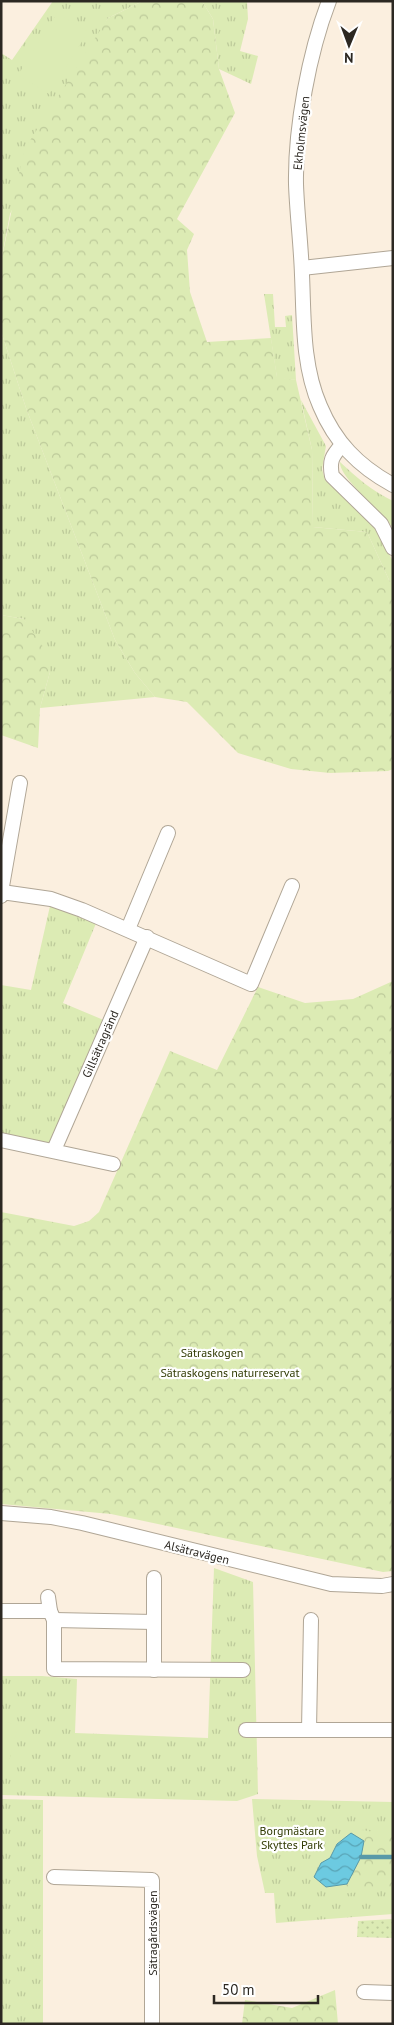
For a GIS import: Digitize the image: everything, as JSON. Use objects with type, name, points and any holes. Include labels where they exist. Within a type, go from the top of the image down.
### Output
[{"type":"street","name":"Ekholmsvägen","points":[[329,1],[322,19],[303,101],[296,182],[304,331],[312,382],[320,406],[342,445],[372,473],[393,484]]},
{"type":"street","points":[[302,268],[393,258]]},
{"type":"street","points":[[342,445],[332,456],[330,465],[332,476],[381,524],[393,548]]},
{"type":"street","points":[[20,783],[2,893],[51,899],[128,928],[251,984],[292,886]]},
{"type":"street","points":[[128,928],[168,832]]},
{"type":"street","name":"Gillsätragränd","points":[[54,1150],[147,937]]},
{"type":"street","points":[[1,1140],[113,1164]]},
{"type":"street","name":"Alsätravägen","points":[[1,1514],[51,1517],[82,1523],[331,1584],[382,1586],[393,1584]]},
{"type":"street","points":[[154,1578],[154,1670]]},
{"type":"street","points":[[48,1597],[52,1616],[54,1669],[242,1670]]},
{"type":"street","points":[[1,1611],[154,1622]]},
{"type":"street","points":[[309,1730],[311,1620]]},
{"type":"street","points":[[246,1730],[393,1730]]},
{"type":"street","name":"Sätragårdsvägen","points":[[54,1877],[152,1880],[152,2024]]},
{"type":"street","points":[[364,1992],[393,1993]]},
{"type":"green space","points":[[53,1],[143,1],[108,18],[10,214],[1,262],[1,53],[12,60]]},
{"type":"green space","points":[[143,1],[202,1],[213,19],[219,69],[235,113],[177,219],[194,234],[187,250],[190,292],[207,342],[271,338],[277,377],[296,380],[312,450],[313,527],[367,532],[389,580],[393,583],[393,769],[388,771],[330,773],[291,769],[238,753],[187,702],[155,697],[135,673],[115,640],[26,408],[1,331],[1,262],[24,150],[108,18]]},
{"type":"green space","points":[[202,1],[247,1],[248,19],[240,51],[258,56],[251,84],[219,69],[213,19]]},
{"type":"green space","points":[[57,13],[88,32],[49,94],[18,75]]},
{"type":"green space","points":[[264,294],[273,294],[275,327],[286,327],[285,316],[292,315],[296,380],[277,378]]},
{"type":"green space","points":[[1,331],[26,408],[115,640],[135,673],[155,697],[40,708],[50,672],[24,619],[1,615]]},
{"type":"green space","points":[[301,400],[326,446],[322,469],[325,480],[377,528],[393,562],[393,583],[389,580],[367,532],[313,527],[312,450]]},
{"type":"green space","points":[[340,462],[378,493],[393,501],[393,528],[346,477]]},
{"type":"green space","points":[[1,615],[24,619],[42,645],[50,672],[40,708],[38,748],[1,735]]},
{"type":"green space","points":[[50,906],[97,921],[63,1003],[106,1021],[52,1142],[48,1144],[1,1134],[1,985],[31,990]]},
{"type":"green space","name":"Sätraskogen","points":[[393,981],[393,1571],[383,1572],[111,1514],[1,1504],[1,1212],[74,1226],[89,1221],[99,1212],[170,1051],[217,1070],[258,987],[305,1003],[353,999]]},
{"type":"green space","points":[[214,1568],[253,1582],[258,1794],[237,1801],[1,1795],[1,1676],[42,1676],[77,1679],[75,1733],[208,1738]]},
{"type":"green space","points":[[1,1721],[18,1725],[9,1762],[1,1760]]},
{"type":"green space","points":[[1,1799],[43,1800],[43,2024],[1,2024]]},
{"type":"green space","name":"Borgmästare Skyttes Park","points":[[252,1799],[393,1802],[393,1914],[276,1923],[274,1893],[265,1893],[257,1856]]},
{"type":"green space","points":[[362,1830],[393,1835],[393,1888],[341,1894]]},
{"type":"green space","points":[[393,1919],[393,1938],[357,1937],[358,1921]]},
{"type":"green space","points":[[335,1990],[338,2024],[242,2024],[245,2000],[292,2008]]},
{"type":"water","points":[[351,1833],[364,1841],[361,1857],[347,1884],[326,1887],[314,1877],[321,1863],[330,1858],[337,1844]]},
{"type":"waterway","points":[[361,1857],[393,1857]]},
{"type":"park label","name":"Sätraskogens naturreservat","points":[[230,1372]]}]
